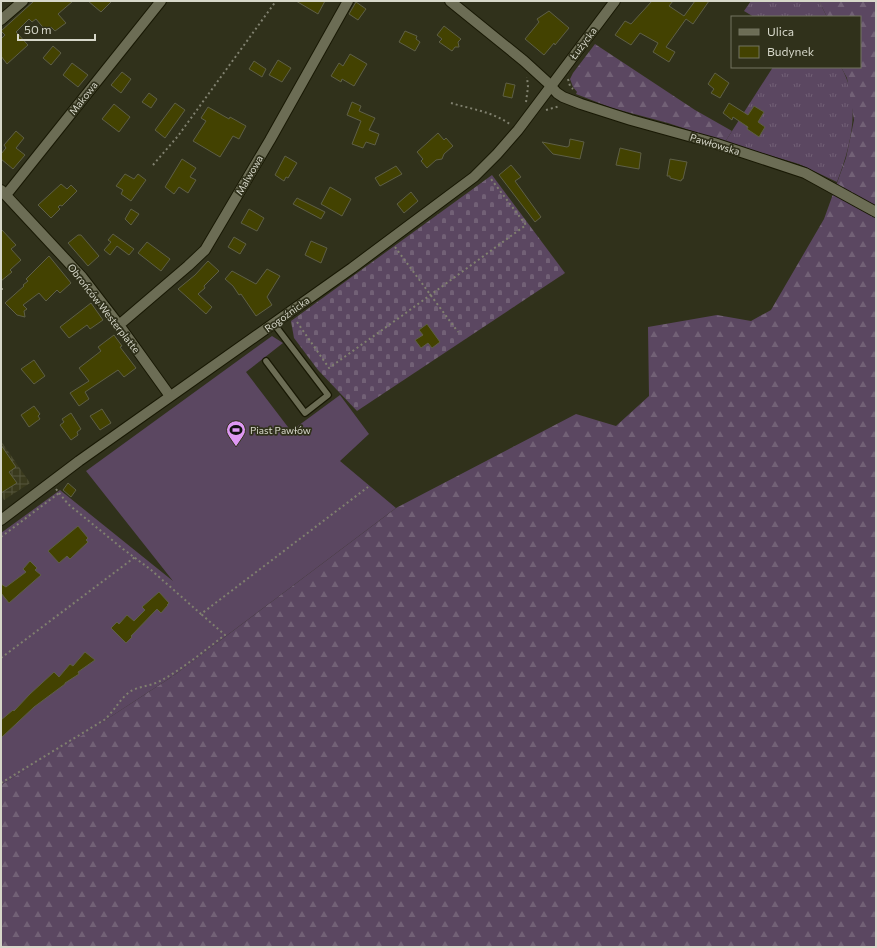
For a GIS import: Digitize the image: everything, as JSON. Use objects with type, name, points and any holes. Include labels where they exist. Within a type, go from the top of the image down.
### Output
[{"type":"street","points":[[1,20],[23,1]]},
{"type":"street","name":"Makowa","points":[[4,192],[161,1]]},
{"type":"street","name":"Malwowa","points":[[120,325],[205,250],[274,133],[348,1]]},
{"type":"street","name":"Pawłowska","points":[[450,1],[524,61],[557,93],[581,104],[631,120],[714,142],[805,172],[876,212]]},
{"type":"street","name":"Łużycka","points":[[551,86],[615,1]]},
{"type":"street","name":"Rogoźnicka","points":[[1,520],[51,481],[274,324],[459,188],[488,164],[518,130],[551,86]]},
{"type":"street","name":"Obrońców Westerplatte","points":[[4,192],[82,277],[120,325],[170,396]]},
{"type":"lane","points":[[266,361],[305,413],[328,396],[274,324]]},
{"type":"path","points":[[154,165],[178,136],[276,1]]},
{"type":"path","points":[[526,75],[528,86],[526,103]]},
{"type":"path","points":[[451,103],[500,118],[518,130]]},
{"type":"path","points":[[297,322],[329,368],[526,225],[491,179]]},
{"type":"path","points":[[393,245],[458,332]]},
{"type":"path","points":[[1,289],[6,289]]},
{"type":"path","points":[[1,783],[104,720],[131,691],[139,687],[158,682],[169,676],[226,635],[156,573],[68,504],[51,481]]},
{"type":"path","points":[[201,614],[368,487]]},
{"type":"path","points":[[1,537],[59,493]]},
{"type":"path","points":[[1,658],[135,557]]},
{"type":"shaded area","points":[[1,441],[30,483],[4,500],[1,495]]},
{"type":"green space","points":[[751,1],[819,1],[826,16],[752,16],[744,11]]},
{"type":"green space","points":[[819,1],[876,1],[876,947],[1,947],[1,785],[173,676],[396,508],[576,414],[616,426],[649,396],[648,327],[717,315],[751,321],[771,310],[824,219],[846,158],[854,120],[847,78],[842,68],[861,68],[861,16],[826,16]]},
{"type":"green space","points":[[595,44],[695,110],[732,131],[725,142],[668,123],[612,108],[576,94],[577,92],[570,79]]},
{"type":"green space","points":[[772,68],[841,68],[851,95],[853,110],[850,139],[837,182],[799,164],[725,142]]},
{"type":"green space","points":[[492,175],[565,273],[357,411],[318,370],[294,338],[291,321]]},
{"type":"green space","points":[[272,336],[283,343],[246,372],[291,431],[340,395],[369,434],[340,461],[396,508],[173,676],[66,746],[1,785],[1,533],[60,490],[173,581],[86,471]]},
{"type":"building","points":[[34,1],[73,1],[58,14],[66,23],[55,31],[51,27],[46,31],[36,19],[32,22],[29,19],[16,32],[28,45],[7,64],[1,56],[1,39],[5,35],[1,31]]},
{"type":"building","points":[[88,1],[112,1],[101,12]]},
{"type":"building","points":[[296,1],[325,1],[318,14]]},
{"type":"building","points":[[652,1],[673,1],[669,6],[684,16],[695,1],[709,1],[693,24],[686,19],[666,47],[675,52],[669,62],[653,52],[658,43],[640,33],[631,45],[615,35],[625,21],[631,24]]},
{"type":"building","points":[[356,2],[366,9],[358,20],[349,14]]},
{"type":"building","points":[[549,11],[569,28],[555,45],[554,43],[544,55],[525,39],[539,22],[537,19]]},
{"type":"building","points":[[444,26],[461,39],[458,42],[459,47],[455,47],[452,51],[439,42],[442,39],[437,35]]},
{"type":"building","points":[[405,31],[417,36],[416,39],[420,42],[415,51],[399,42]]},
{"type":"building","points":[[53,46],[61,53],[51,65],[43,58]]},
{"type":"building","points":[[350,54],[367,64],[354,86],[342,79],[341,82],[331,76],[339,63],[343,66]]},
{"type":"building","points":[[278,60],[291,68],[282,82],[269,75]]},
{"type":"building","points":[[254,61],[266,69],[262,77],[249,69]]},
{"type":"building","points":[[72,63],[88,75],[78,87],[63,75]]},
{"type":"building","points":[[122,72],[131,79],[121,93],[111,85]]},
{"type":"building","points":[[715,73],[729,83],[720,98],[711,93],[714,89],[708,84]]},
{"type":"building","points":[[506,83],[515,85],[512,98],[503,96]]},
{"type":"building","points":[[149,93],[157,99],[151,108],[142,102]]},
{"type":"building","points":[[352,102],[361,106],[359,111],[375,118],[369,130],[379,134],[375,145],[366,142],[363,148],[352,144],[361,121],[347,115]]},
{"type":"building","points":[[175,103],[185,110],[165,138],[155,130]]},
{"type":"building","points":[[729,103],[748,115],[754,106],[764,112],[758,122],[765,127],[759,137],[747,129],[748,127],[733,117],[732,120],[723,113]]},
{"type":"building","points":[[114,104],[130,117],[119,132],[102,119]]},
{"type":"building","points":[[208,107],[229,119],[230,117],[246,126],[239,139],[233,136],[220,157],[193,141],[206,121],[201,118]]},
{"type":"building","points":[[16,131],[24,138],[16,148],[25,155],[13,169],[1,159],[1,154],[6,148],[4,145]]},
{"type":"building","points":[[438,133],[444,140],[446,138],[453,146],[444,154],[442,159],[436,160],[427,168],[421,161],[423,159],[417,152]]},
{"type":"building","points":[[570,139],[584,142],[580,159],[553,154],[542,142],[567,147],[569,146]]},
{"type":"building","points":[[620,148],[641,153],[639,169],[616,165]]},
{"type":"building","points":[[285,156],[297,163],[288,178],[286,177],[284,181],[275,175]]},
{"type":"building","points":[[182,159],[196,168],[190,177],[196,180],[188,193],[179,187],[174,194],[165,187]]},
{"type":"building","points":[[670,159],[687,162],[683,179],[681,181],[667,176]]},
{"type":"building","points":[[511,165],[521,177],[515,181],[541,217],[535,222],[499,175]]},
{"type":"building","points":[[396,166],[402,174],[380,186],[375,178]]},
{"type":"building","points":[[125,174],[134,179],[138,174],[146,180],[131,201],[121,194],[123,190],[116,186]]},
{"type":"building","points":[[61,184],[67,189],[71,185],[77,191],[62,206],[60,205],[58,207],[60,209],[51,218],[38,205]]},
{"type":"building","points":[[330,187],[351,199],[342,216],[321,204]]},
{"type":"building","points":[[411,192],[418,201],[404,213],[397,204]]},
{"type":"building","points":[[297,198],[325,212],[321,219],[293,204]]},
{"type":"building","points":[[131,209],[139,214],[131,225],[125,219]]},
{"type":"building","points":[[249,209],[264,218],[257,231],[241,223]]},
{"type":"building","points":[[1,229],[16,245],[11,249],[21,260],[10,270],[12,272],[1,281]]},
{"type":"building","points":[[113,234],[134,249],[129,255],[117,246],[110,255],[104,250],[111,242],[108,240]]},
{"type":"building","points":[[78,235],[81,235],[99,256],[88,266],[68,243]]},
{"type":"building","points":[[234,237],[246,244],[240,254],[228,247]]},
{"type":"building","points":[[311,241],[327,248],[321,263],[305,255]]},
{"type":"building","points":[[147,242],[170,259],[161,271],[138,253]]},
{"type":"building","points":[[49,256],[71,283],[60,293],[57,290],[46,301],[39,293],[23,305],[27,309],[24,311],[25,317],[17,315],[5,303],[24,286],[23,285],[28,281],[26,279]]},
{"type":"building","points":[[208,261],[219,271],[198,294],[212,307],[206,314],[178,289],[195,275]]},
{"type":"building","points":[[267,269],[280,276],[267,297],[272,305],[256,316],[241,294],[239,295],[233,286],[225,279],[232,271],[256,284]]},
{"type":"building","points":[[91,303],[103,320],[90,329],[87,325],[69,338],[60,327]]},
{"type":"building","points":[[427,324],[440,342],[432,348],[428,343],[421,348],[415,340],[423,335],[419,330]]},
{"type":"building","points":[[114,335],[122,346],[120,347],[136,368],[124,377],[118,370],[85,392],[89,399],[79,406],[70,393],[89,381],[79,368],[101,351],[98,347]]},
{"type":"building","points":[[34,360],[45,376],[34,384],[21,369]]},
{"type":"building","points":[[34,406],[40,414],[38,416],[40,419],[29,427],[21,415]]},
{"type":"building","points":[[102,409],[111,423],[100,430],[90,416]]},
{"type":"building","points":[[71,413],[81,429],[77,432],[78,435],[71,440],[60,425],[64,422],[62,419]]},
{"type":"building","points":[[1,445],[16,467],[9,472],[17,483],[1,493]]},
{"type":"building","points":[[68,483],[76,490],[71,497],[63,490]]},
{"type":"building","points":[[78,526],[88,538],[86,540],[88,542],[70,559],[67,556],[59,563],[48,551]]},
{"type":"building","points":[[30,561],[37,568],[35,570],[41,575],[9,603],[1,593],[1,584],[6,587],[26,572],[23,569]]},
{"type":"building","points":[[159,592],[169,603],[168,605],[161,613],[157,609],[126,643],[111,628],[117,622],[119,624],[127,615],[134,621],[145,610],[142,607]]},
{"type":"building","points":[[85,652],[95,660],[78,672],[79,674],[34,707],[1,738],[1,720],[13,710],[14,711],[54,672],[59,677],[70,664],[73,666]]},
{"type":"place","name":"Piast Pawłów","points":[[236,447]]}]
